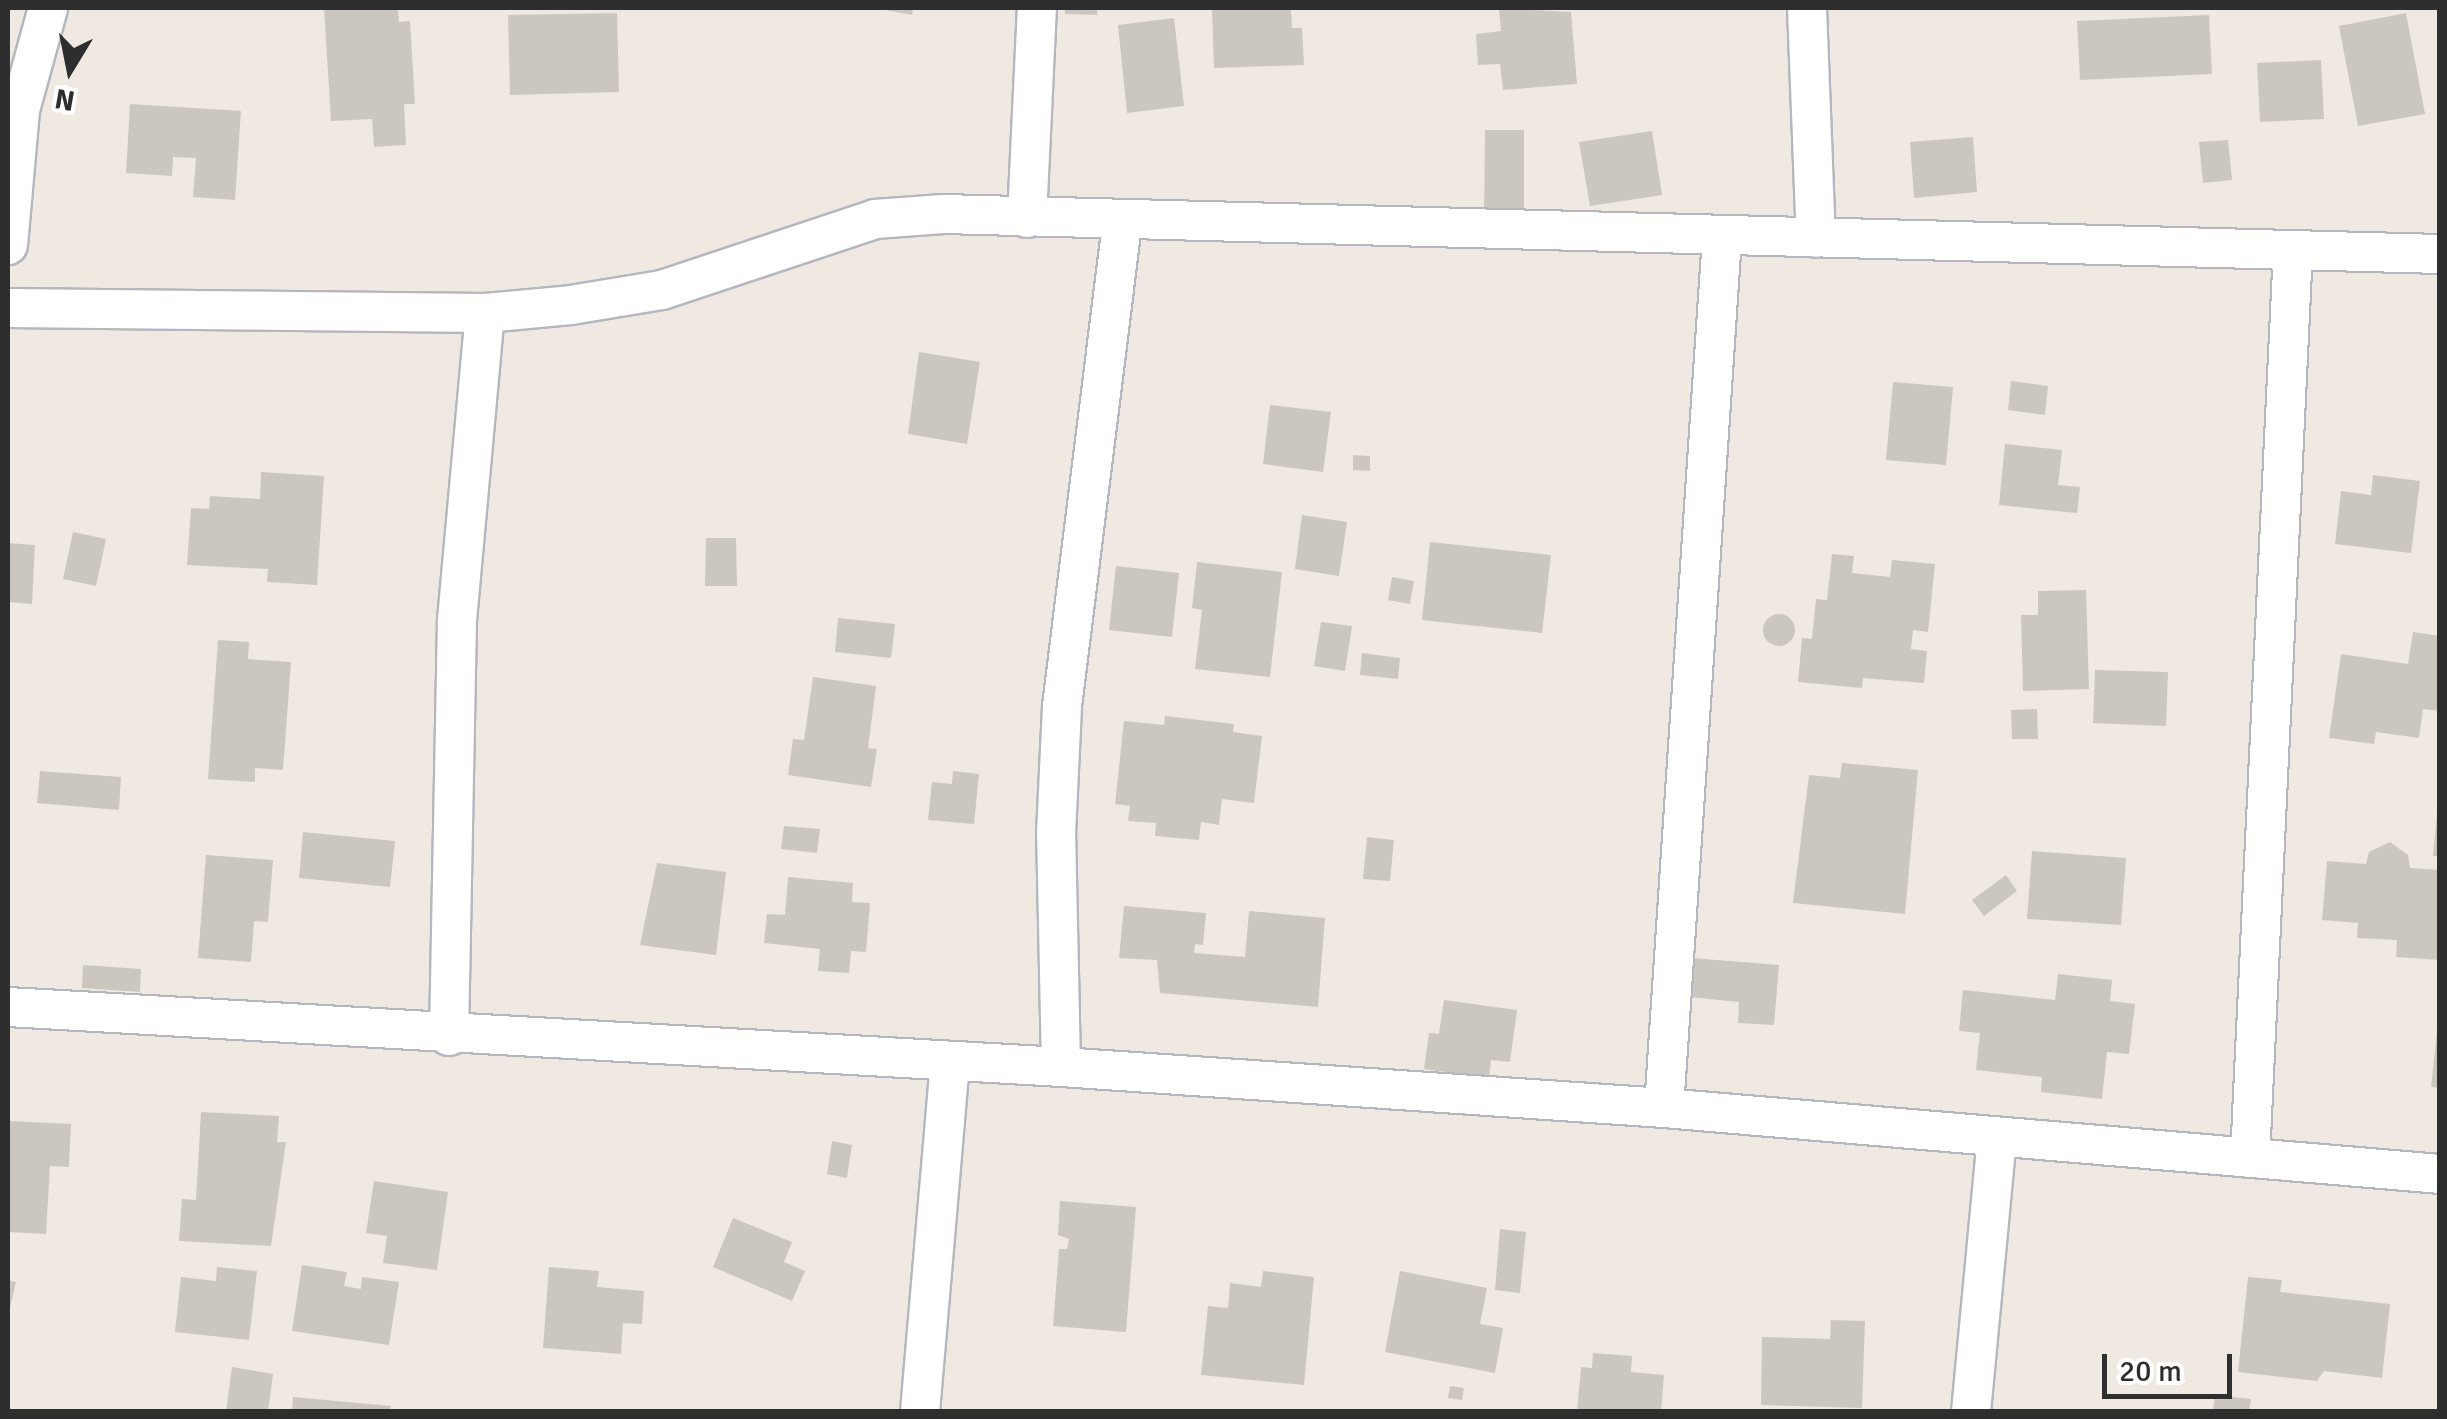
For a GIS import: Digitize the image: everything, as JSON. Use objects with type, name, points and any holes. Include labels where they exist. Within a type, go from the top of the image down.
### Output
[{"type":"street","points":[[8,245],[20,110],[48,8]]},
{"type":"street","points":[[1027,218],[1037,8]]},
{"type":"street","points":[[1807,8],[1816,238]]},
{"type":"street","points":[[8,308],[485,313],[662,290],[875,219],[942,214],[2440,254]]},
{"type":"street","points":[[1062,1067],[1056,834],[1062,706],[1122,221]]},
{"type":"street","points":[[1664,1108],[1722,236]]},
{"type":"street","points":[[2250,1158],[2293,250]]},
{"type":"street","points":[[448,1036],[457,620],[485,313]]},
{"type":"street","points":[[8,1007],[448,1036],[1062,1067],[1664,1108],[2440,1174]]},
{"type":"street","points":[[920,1412],[950,1063]]},
{"type":"street","points":[[1971,1412],[1996,1138]]},
{"type":"building","points":[[324,8],[398,8],[399,22],[410,21],[415,104],[404,104],[406,145],[374,147],[372,119],[331,121]]},
{"type":"building","points":[[874,8],[913,8],[912,15]]},
{"type":"building","points":[[1065,8],[1097,8],[1097,15],[1065,14]]},
{"type":"building","points":[[1291,8],[1292,28],[1302,28],[1304,65],[1214,68],[1212,10]]},
{"type":"building","points":[[1499,8],[1571,12],[1577,84],[1503,90],[1500,64],[1478,65],[1476,34],[1501,31]]},
{"type":"building","points":[[617,13],[619,92],[510,95],[508,15]]},
{"type":"building","points":[[2406,13],[2425,114],[2358,126],[2339,26]]},
{"type":"building","points":[[2209,15],[2212,74],[2080,80],[2077,21]]},
{"type":"building","points":[[1174,18],[1184,106],[1127,113],[1118,25]]},
{"type":"building","points":[[2321,60],[2324,119],[2260,122],[2257,63]]},
{"type":"building","points":[[130,104],[241,111],[235,200],[193,197],[196,158],[173,157],[172,176],[126,173]]},
{"type":"building","points":[[1485,130],[1524,130],[1524,219],[1484,219]]},
{"type":"building","points":[[1652,131],[1662,195],[1590,206],[1579,142]]},
{"type":"building","points":[[1973,137],[1977,192],[1914,198],[1910,142]]},
{"type":"building","points":[[2228,140],[2232,180],[2203,183],[2199,142]]},
{"type":"building","points":[[919,352],[980,362],[967,444],[908,434]]},
{"type":"building","points":[[2011,381],[2048,386],[2045,415],[2008,410]]},
{"type":"building","points":[[1893,382],[1953,387],[1946,465],[1886,460]]},
{"type":"building","points":[[1270,405],[1331,412],[1323,472],[1263,464]]},
{"type":"building","points":[[2005,444],[2062,450],[2058,485],[2080,487],[2077,513],[1999,505]]},
{"type":"building","points":[[1353,455],[1370,456],[1370,471],[1353,470]]},
{"type":"building","points":[[261,472],[324,476],[317,585],[267,582],[268,569],[187,565],[191,508],[209,509],[210,496],[260,499]]},
{"type":"building","points":[[2373,475],[2420,481],[2411,553],[2335,544],[2341,491],[2371,495]]},
{"type":"building","points":[[1302,515],[1347,522],[1339,576],[1295,569]]},
{"type":"building","points":[[73,532],[106,539],[96,586],[63,579]]},
{"type":"building","points":[[706,538],[736,538],[737,586],[705,586]]},
{"type":"building","points":[[1430,542],[1551,555],[1542,633],[1422,620]]},
{"type":"building","points":[[8,543],[35,545],[32,604],[8,602]]},
{"type":"building","points":[[1832,554],[1854,556],[1852,573],[1890,577],[1892,560],[1935,564],[1928,632],[1913,630],[1911,649],[1927,651],[1924,683],[1863,678],[1862,688],[1798,682],[1802,638],[1812,639],[1816,599],[1827,600]]},
{"type":"building","points":[[1197,562],[1282,572],[1270,677],[1195,669],[1202,610],[1192,608]]},
{"type":"building","points":[[1116,566],[1179,573],[1172,637],[1109,630]]},
{"type":"building","points":[[1392,577],[1414,581],[1410,604],[1388,600]]},
{"type":"building","points":[[2086,590],[2089,689],[2023,691],[2021,615],[2038,615],[2038,591]]},
{"type":"building","points":[[1779,614],[1790,619],[1795,630],[1790,641],[1779,646],[1768,641],[1763,630],[1768,619]]},
{"type":"building","points":[[838,618],[895,624],[891,658],[835,652]]},
{"type":"building","points":[[1321,622],[1352,626],[1345,671],[1314,666]]},
{"type":"building","points":[[2413,632],[2440,636],[2440,711],[2423,709],[2419,738],[2376,732],[2374,744],[2329,738],[2341,654],[2408,664]]},
{"type":"building","points":[[218,640],[249,642],[248,659],[291,662],[283,770],[255,768],[255,782],[208,779]]},
{"type":"building","points":[[1362,653],[1400,658],[1398,679],[1360,675]]},
{"type":"building","points":[[2095,670],[2168,672],[2166,726],[2093,723]]},
{"type":"building","points":[[813,677],[876,686],[868,748],[877,749],[871,787],[788,775],[793,739],[804,740]]},
{"type":"building","points":[[2037,709],[2038,739],[2012,739],[2011,710]]},
{"type":"building","points":[[1165,716],[1234,724],[1233,732],[1262,736],[1254,803],[1222,799],[1219,825],[1201,822],[1199,840],[1155,836],[1156,823],[1128,821],[1130,806],[1115,804],[1124,721],[1164,725]]},
{"type":"building","points":[[1842,763],[1918,770],[1905,914],[1793,903],[1809,775],[1840,778]]},
{"type":"building","points":[[40,771],[121,777],[119,810],[37,803]]},
{"type":"building","points":[[953,771],[979,774],[974,824],[928,820],[932,782],[952,784]]},
{"type":"building","points":[[2437,813],[2440,856],[2433,856]]},
{"type":"building","points":[[784,826],[820,829],[817,853],[781,849]]},
{"type":"building","points":[[303,832],[395,841],[390,887],[299,878]]},
{"type":"building","points":[[1367,837],[1394,840],[1390,881],[1363,879]]},
{"type":"building","points":[[2390,842],[2408,855],[2410,868],[2440,870],[2440,960],[2396,957],[2397,940],[2357,938],[2358,923],[2322,920],[2327,861],[2366,864],[2369,852]]},
{"type":"building","points":[[2032,851],[2126,858],[2121,925],[2027,919]]},
{"type":"building","points":[[206,855],[273,860],[268,922],[254,921],[251,962],[198,958]]},
{"type":"building","points":[[657,863],[726,872],[716,955],[640,945]]},
{"type":"building","points":[[2006,875],[2017,891],[1984,916],[1972,900]]},
{"type":"building","points":[[788,877],[853,883],[852,902],[870,903],[866,952],[851,951],[849,973],[818,971],[820,949],[764,943],[767,914],[785,915]]},
{"type":"building","points":[[1124,906],[1206,913],[1203,945],[1195,944],[1194,953],[1245,957],[1249,911],[1325,918],[1318,1007],[1160,993],[1157,960],[1119,958]]},
{"type":"building","points":[[1692,958],[1779,965],[1774,1025],[1738,1023],[1739,1002],[1689,997]]},
{"type":"building","points":[[83,965],[141,969],[140,992],[82,988]]},
{"type":"building","points":[[2058,974],[2112,980],[2110,1001],[2135,1004],[2129,1054],[2107,1052],[2102,1099],[2041,1092],[2042,1077],[1976,1070],[1980,1033],[1959,1031],[1963,990],[2055,1000]]},
{"type":"building","points":[[1444,1000],[1517,1010],[1510,1062],[1491,1060],[1489,1078],[1424,1069],[1429,1033],[1439,1034]]},
{"type":"building","points":[[2440,1031],[2440,1088],[2431,1087]]},
{"type":"building","points":[[201,1112],[279,1116],[277,1142],[286,1142],[271,1246],[179,1241],[182,1199],[196,1200]]},
{"type":"building","points":[[9,1121],[71,1124],[69,1167],[50,1166],[46,1234],[8,1232]]},
{"type":"building","points":[[832,1141],[852,1145],[847,1178],[827,1174]]},
{"type":"building","points":[[374,1181],[448,1192],[437,1270],[383,1263],[387,1236],[366,1233]]},
{"type":"building","points":[[1060,1201],[1136,1207],[1126,1332],[1053,1326],[1059,1249],[1067,1249],[1069,1239],[1058,1235]]},
{"type":"building","points":[[733,1218],[792,1242],[784,1262],[805,1271],[792,1301],[713,1267]]},
{"type":"building","points":[[1500,1229],[1526,1232],[1520,1293],[1495,1290]]},
{"type":"building","points":[[302,1265],[347,1272],[344,1286],[361,1289],[362,1277],[399,1282],[389,1345],[292,1331]]},
{"type":"building","points":[[217,1267],[257,1271],[249,1340],[175,1332],[181,1277],[216,1281]]},
{"type":"building","points":[[549,1267],[599,1271],[597,1287],[644,1291],[642,1324],[623,1323],[621,1354],[543,1348]]},
{"type":"building","points":[[1263,1271],[1314,1277],[1304,1385],[1201,1375],[1208,1306],[1228,1308],[1230,1283],[1261,1287]]},
{"type":"building","points":[[1400,1271],[1487,1288],[1480,1324],[1503,1328],[1495,1373],[1385,1352]]},
{"type":"building","points":[[2248,1277],[2282,1280],[2280,1292],[2390,1304],[2382,1378],[2324,1371],[2317,1381],[2238,1372]]},
{"type":"building","points":[[8,1280],[16,1282],[9,1312],[8,1312]]},
{"type":"building","points":[[1831,1320],[1865,1321],[1862,1408],[1761,1405],[1762,1337],[1830,1339]]},
{"type":"building","points":[[1593,1353],[1632,1356],[1631,1372],[1664,1375],[1661,1412],[1577,1412],[1581,1367],[1592,1368]]},
{"type":"building","points":[[232,1367],[273,1374],[268,1412],[226,1412]]},
{"type":"building","points":[[1450,1386],[1464,1388],[1462,1400],[1448,1398]]},
{"type":"building","points":[[2215,1395],[2251,1399],[2249,1412],[2213,1412]]},
{"type":"building","points":[[293,1397],[391,1406],[390,1412],[292,1412]]}]
